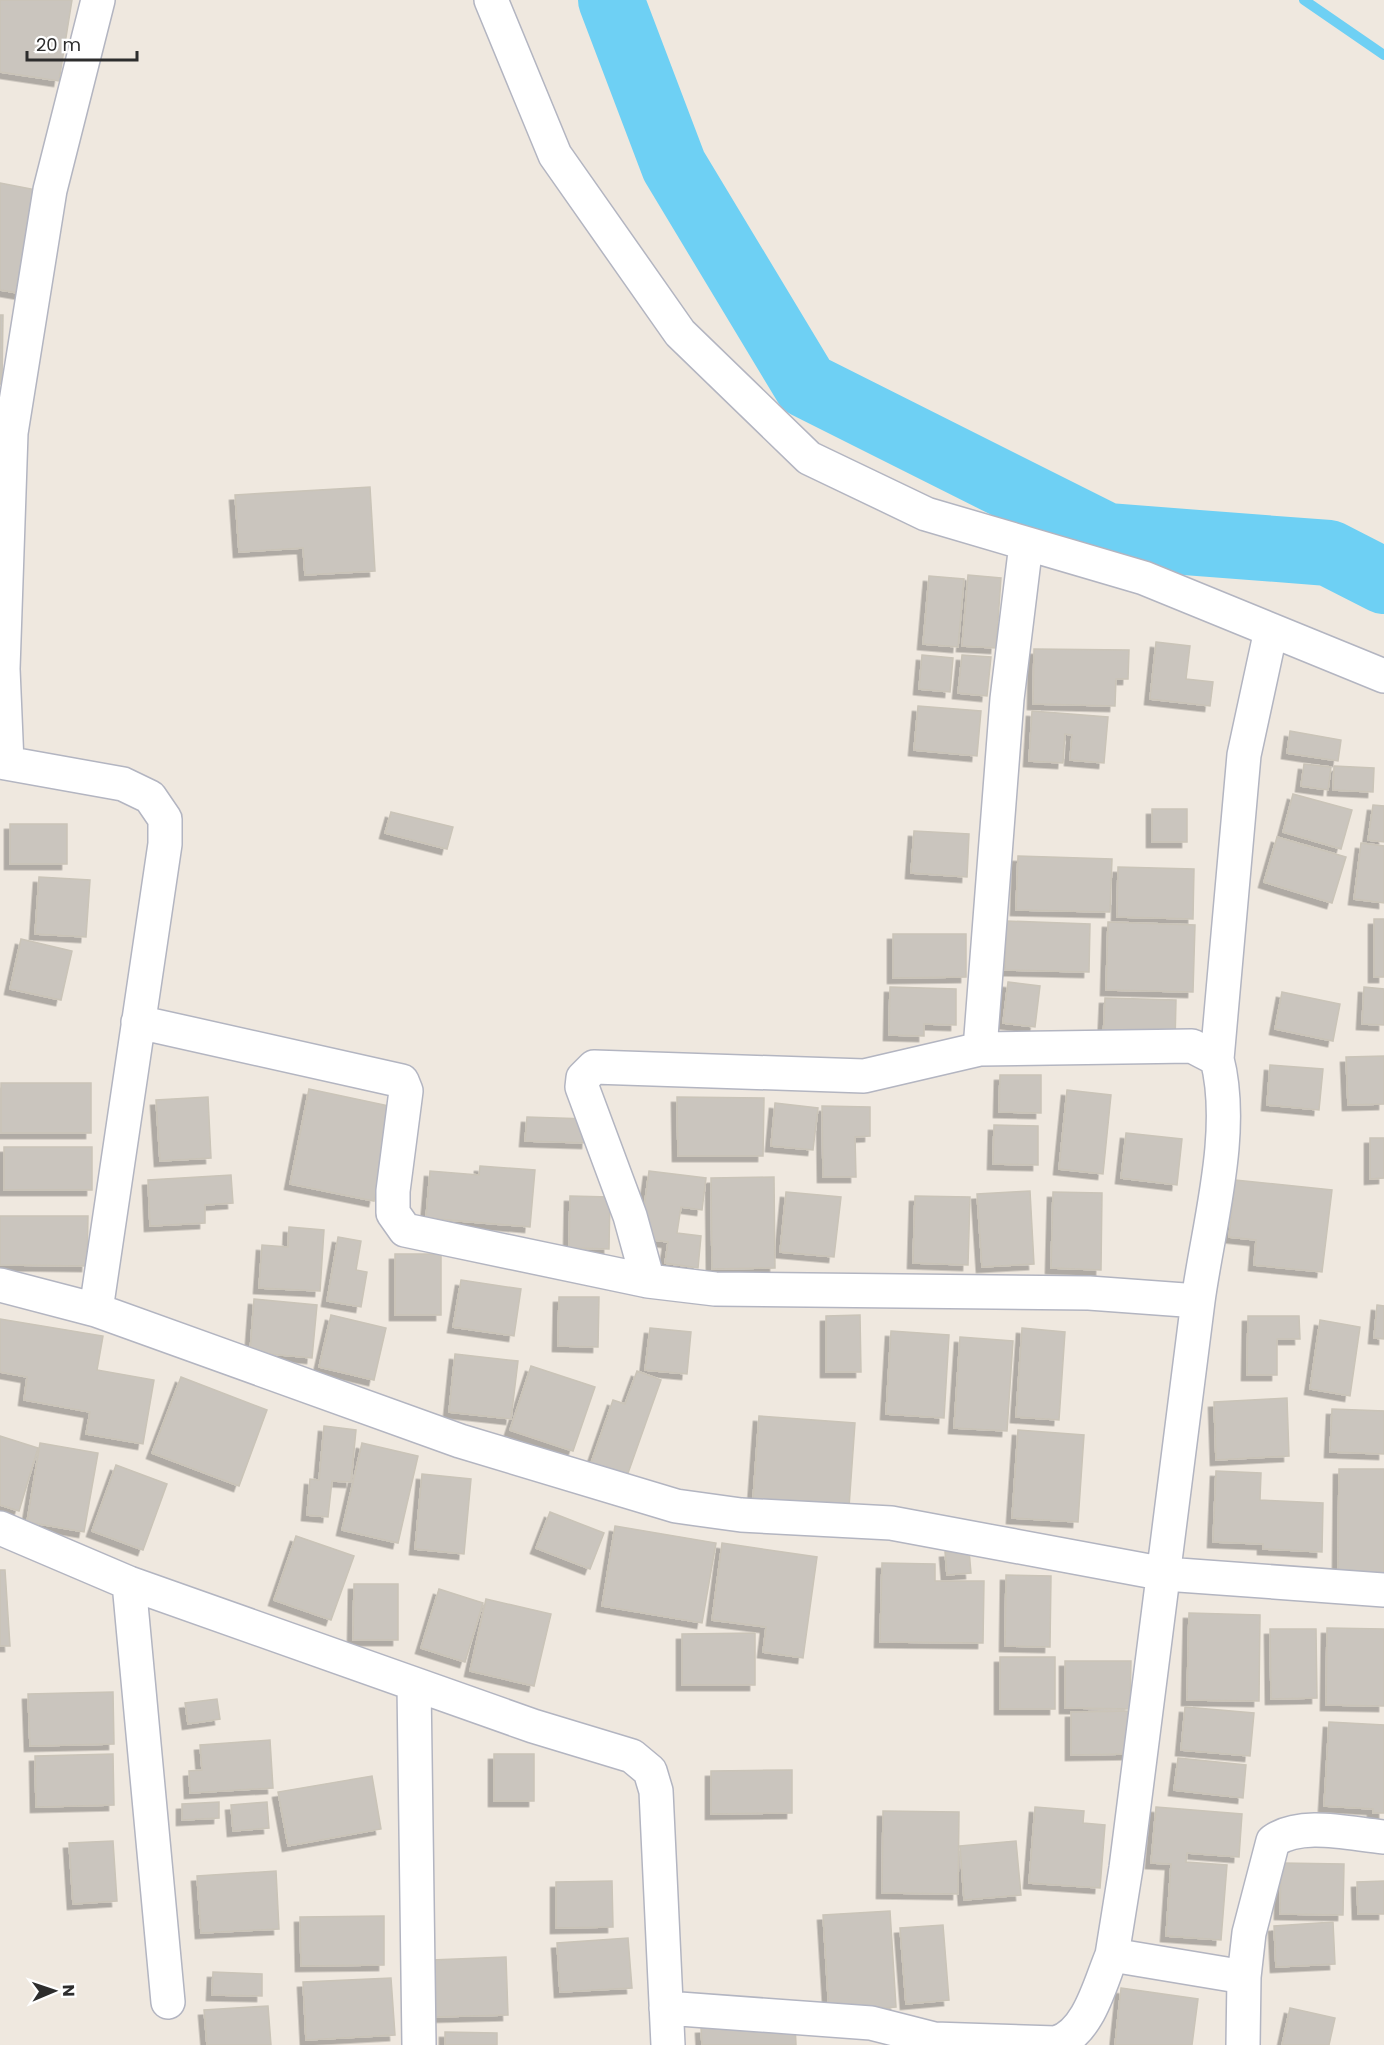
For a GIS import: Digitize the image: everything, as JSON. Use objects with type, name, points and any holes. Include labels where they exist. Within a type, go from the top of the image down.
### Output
[{"type":"street","points":[[96,1310],[165,844],[165,819],[150,797],[123,784],[3,762],[3,669],[11,433],[50,190],[98,0]]},
{"type":"street","points":[[491,0],[555,155],[680,333],[809,458],[926,514],[1144,578],[1384,676]]},
{"type":"street","points":[[980,1049],[1007,699],[1026,544]]},
{"type":"street","points":[[666,2008],[871,2023],[934,2039],[1056,2043],[1065,2040],[1083,2022],[1112,1955],[1126,1868],[1198,1301],[1224,1131],[1224,1086],[1217,1059],[1244,755],[1271,630]]},
{"type":"street","points":[[138,1022],[402,1081],[406,1091],[394,1184],[393,1213],[405,1230],[648,1281],[715,1289],[1055,1292],[1198,1301]]},
{"type":"street","points":[[648,1281],[630,1216],[582,1088],[583,1078],[594,1067],[864,1076],[980,1049],[1192,1046],[1217,1059]]},
{"type":"street","points":[[0,1285],[96,1310],[460,1441],[676,1506],[741,1515],[891,1523],[1165,1574],[1384,1590]]},
{"type":"street","points":[[0,1528],[129,1582],[533,1726],[632,1756],[650,1771],[656,1791],[668,2045]]},
{"type":"street","points":[[129,1582],[168,2002]]},
{"type":"street","points":[[414,1684],[419,2045]]},
{"type":"street","points":[[1243,2045],[1244,1977],[1249,1933],[1272,1841],[1286,1832],[1305,1831],[1384,1837]]},
{"type":"street","points":[[1112,1955],[1244,1977]]},
{"type":"building","points":[[0,0],[72,0],[59,81],[0,72]]},
{"type":"building","points":[[0,183],[42,191],[23,294],[0,290]]},
{"type":"building","points":[[0,315],[3,315],[2,384],[0,384]]},
{"type":"building","points":[[370,487],[375,571],[305,575],[303,548],[239,552],[235,495]]},
{"type":"building","points":[[968,575],[1001,578],[996,648],[962,646]]},
{"type":"building","points":[[929,576],[964,579],[958,647],[923,644]]},
{"type":"building","points":[[1156,642],[1190,646],[1186,679],[1213,682],[1210,706],[1150,699]]},
{"type":"building","points":[[1034,649],[1129,650],[1128,679],[1116,679],[1115,706],[1033,704]]},
{"type":"building","points":[[922,655],[953,658],[950,692],[919,689]]},
{"type":"building","points":[[962,655],[991,657],[987,696],[958,693]]},
{"type":"building","points":[[918,706],[981,711],[977,756],[914,750]]},
{"type":"building","points":[[1032,711],[1108,717],[1104,763],[1070,760],[1072,735],[1065,734],[1063,763],[1029,761]]},
{"type":"building","points":[[1290,731],[1341,740],[1338,761],[1287,753]]},
{"type":"building","points":[[1304,764],[1331,767],[1328,790],[1301,786]]},
{"type":"building","points":[[1334,766],[1374,768],[1373,792],[1333,790]]},
{"type":"building","points":[[1293,794],[1352,810],[1341,849],[1283,832]]},
{"type":"building","points":[[1373,805],[1384,806],[1384,842],[1368,840]]},
{"type":"building","points":[[1152,809],[1187,809],[1187,842],[1152,842]]},
{"type":"building","points":[[391,812],[453,827],[447,849],[385,833]]},
{"type":"building","points":[[10,824],[67,824],[67,864],[10,864]]},
{"type":"building","points":[[914,831],[969,834],[967,877],[911,873]]},
{"type":"building","points":[[1277,837],[1346,857],[1332,903],[1264,882]]},
{"type":"building","points":[[1361,843],[1384,846],[1384,903],[1354,899]]},
{"type":"building","points":[[1018,856],[1112,859],[1110,912],[1016,910]]},
{"type":"building","points":[[1118,867],[1194,869],[1193,919],[1117,917]]},
{"type":"building","points":[[39,877],[90,880],[86,937],[35,934]]},
{"type":"building","points":[[1374,919],[1384,919],[1384,977],[1374,977]]},
{"type":"building","points":[[1006,921],[1090,924],[1089,972],[1005,970]]},
{"type":"building","points":[[1108,922],[1195,925],[1193,992],[1106,990]]},
{"type":"building","points":[[893,934],[966,934],[966,977],[893,978]]},
{"type":"building","points":[[21,939],[72,951],[61,1000],[10,989]]},
{"type":"building","points":[[1008,982],[1040,986],[1035,1027],[1003,1023]]},
{"type":"building","points":[[890,987],[956,989],[956,1025],[924,1024],[924,1036],[889,1035]]},
{"type":"building","points":[[1364,987],[1384,989],[1384,1025],[1362,1024]]},
{"type":"building","points":[[1282,992],[1340,1004],[1333,1041],[1275,1029]]},
{"type":"building","points":[[1105,998],[1176,1000],[1175,1043],[1103,1041]]},
{"type":"building","points":[[1384,1056],[1384,1104],[1348,1105],[1346,1057]]},
{"type":"building","points":[[1270,1065],[1323,1069],[1319,1110],[1267,1105]]},
{"type":"building","points":[[1000,1075],[1041,1075],[1041,1113],[999,1112]]},
{"type":"building","points":[[1,1083],[91,1083],[91,1133],[1,1133]]},
{"type":"building","points":[[309,1089],[394,1107],[374,1201],[290,1184]]},
{"type":"building","points":[[1067,1090],[1111,1095],[1103,1174],[1059,1169]]},
{"type":"building","points":[[208,1097],[211,1158],[160,1161],[156,1100]]},
{"type":"building","points":[[677,1097],[764,1098],[763,1156],[678,1156]]},
{"type":"building","points":[[775,1103],[818,1108],[813,1150],[771,1146]]},
{"type":"building","points":[[822,1106],[870,1107],[870,1136],[855,1137],[856,1177],[823,1177]]},
{"type":"building","points":[[527,1117],[588,1119],[587,1143],[525,1141]]},
{"type":"building","points":[[994,1125],[1038,1126],[1038,1165],[993,1164]]},
{"type":"building","points":[[1126,1133],[1182,1139],[1177,1185],[1121,1178]]},
{"type":"building","points":[[1370,1138],[1384,1138],[1384,1178],[1370,1179]]},
{"type":"building","points":[[4,1147],[92,1147],[92,1190],[4,1190]]},
{"type":"building","points":[[480,1166],[535,1170],[530,1227],[426,1218],[430,1171],[479,1175]]},
{"type":"building","points":[[649,1171],[706,1178],[702,1210],[681,1207],[677,1233],[701,1236],[698,1268],[665,1263],[668,1242],[640,1238]]},
{"type":"building","points":[[231,1175],[233,1203],[205,1205],[205,1223],[150,1226],[148,1180]]},
{"type":"building","points":[[774,1177],[775,1268],[712,1269],[711,1178]]},
{"type":"building","points":[[1235,1180],[1332,1190],[1322,1272],[1254,1265],[1256,1240],[1229,1237]]},
{"type":"building","points":[[1030,1191],[1034,1264],[982,1267],[977,1194]]},
{"type":"building","points":[[786,1192],[841,1197],[834,1257],[780,1252]]},
{"type":"building","points":[[1053,1192],[1102,1193],[1101,1270],[1051,1268]]},
{"type":"building","points":[[570,1196],[610,1197],[609,1249],[569,1248]]},
{"type":"building","points":[[915,1196],[970,1197],[968,1265],[913,1263]]},
{"type":"building","points":[[0,1216],[88,1216],[87,1266],[0,1265]]},
{"type":"building","points":[[289,1227],[324,1230],[320,1291],[259,1288],[262,1245],[288,1247]]},
{"type":"building","points":[[338,1237],[361,1241],[356,1270],[367,1272],[361,1307],[327,1301]]},
{"type":"building","points":[[395,1254],[441,1254],[441,1315],[395,1315]]},
{"type":"building","points":[[461,1280],[521,1289],[514,1336],[453,1327]]},
{"type":"building","points":[[559,1297],[599,1297],[598,1347],[558,1346]]},
{"type":"building","points":[[254,1299],[317,1305],[312,1358],[250,1352]]},
{"type":"building","points":[[1377,1305],[1384,1306],[1384,1339],[1374,1338]]},
{"type":"building","points":[[331,1315],[386,1328],[374,1380],[319,1367]]},
{"type":"building","points":[[860,1315],[861,1372],[826,1372],[826,1316]]},
{"type":"building","points":[[1248,1316],[1299,1316],[1300,1339],[1277,1339],[1277,1375],[1247,1375]]},
{"type":"building","points":[[0,1319],[103,1336],[97,1370],[154,1380],[143,1444],[86,1434],[90,1412],[24,1400],[27,1377],[0,1372]]},
{"type":"building","points":[[1320,1320],[1360,1327],[1350,1396],[1310,1389]]},
{"type":"building","points":[[650,1328],[691,1332],[687,1374],[645,1370]]},
{"type":"building","points":[[1022,1328],[1065,1332],[1059,1420],[1016,1417]]},
{"type":"building","points":[[891,1331],[949,1335],[944,1418],[886,1414]]},
{"type":"building","points":[[960,1337],[1013,1341],[1007,1431],[954,1428]]},
{"type":"building","points":[[455,1354],[518,1361],[511,1419],[449,1412]]},
{"type":"building","points":[[531,1366],[595,1387],[573,1451],[510,1430]]},
{"type":"building","points":[[637,1371],[661,1380],[627,1476],[591,1463],[613,1400],[625,1404]]},
{"type":"building","points":[[181,1377],[267,1410],[239,1486],[152,1453]]},
{"type":"building","points":[[1287,1398],[1289,1456],[1216,1460],[1214,1402]]},
{"type":"building","points":[[1332,1409],[1384,1411],[1384,1454],[1330,1452]]},
{"type":"building","points":[[759,1416],[855,1423],[849,1507],[753,1499]]},
{"type":"building","points":[[324,1426],[356,1430],[351,1482],[332,1481],[328,1517],[307,1515],[310,1479],[319,1480]]},
{"type":"building","points":[[1018,1430],[1084,1435],[1078,1522],[1012,1518]]},
{"type":"building","points":[[0,1436],[38,1448],[19,1511],[0,1505]]},
{"type":"building","points":[[40,1443],[98,1453],[84,1532],[27,1522]]},
{"type":"building","points":[[362,1443],[418,1456],[398,1543],[342,1530]]},
{"type":"building","points":[[116,1465],[167,1484],[143,1550],[92,1531]]},
{"type":"building","points":[[1339,1469],[1384,1469],[1384,1573],[1338,1572]]},
{"type":"building","points":[[1216,1471],[1261,1473],[1260,1500],[1323,1503],[1322,1552],[1263,1549],[1263,1544],[1213,1542]]},
{"type":"building","points":[[422,1474],[471,1479],[464,1554],[415,1549]]},
{"type":"building","points":[[550,1512],[604,1533],[590,1569],[536,1548]]},
{"type":"building","points":[[615,1526],[716,1543],[702,1623],[602,1606]]},
{"type":"building","points":[[296,1536],[354,1556],[331,1620],[274,1600]]},
{"type":"building","points":[[722,1543],[817,1557],[803,1658],[763,1652],[766,1627],[712,1620]]},
{"type":"building","points":[[969,1550],[971,1573],[947,1575],[945,1552]]},
{"type":"building","points":[[882,1563],[935,1564],[935,1581],[984,1581],[983,1643],[880,1642]]},
{"type":"building","points":[[0,1570],[5,1570],[10,1646],[0,1646]]},
{"type":"building","points":[[1006,1575],[1051,1576],[1050,1647],[1005,1646]]},
{"type":"building","points":[[354,1584],[398,1584],[398,1640],[353,1640]]},
{"type":"building","points":[[439,1589],[483,1603],[465,1662],[421,1648]]},
{"type":"building","points":[[486,1599],[551,1614],[534,1686],[470,1671]]},
{"type":"building","points":[[1189,1613],[1260,1615],[1259,1701],[1187,1700]]},
{"type":"building","points":[[1327,1628],[1384,1629],[1384,1706],[1326,1705]]},
{"type":"building","points":[[1270,1629],[1316,1629],[1317,1698],[1271,1699]]},
{"type":"building","points":[[755,1633],[755,1685],[682,1685],[682,1634]]},
{"type":"building","points":[[1000,1657],[1055,1657],[1055,1709],[1000,1709]]},
{"type":"building","points":[[1065,1661],[1131,1661],[1130,1709],[1065,1708]]},
{"type":"building","points":[[113,1692],[114,1744],[30,1746],[28,1694]]},
{"type":"building","points":[[217,1699],[220,1719],[188,1724],[185,1703]]},
{"type":"building","points":[[1185,1707],[1254,1713],[1250,1756],[1181,1750]]},
{"type":"building","points":[[1133,1711],[1133,1754],[1071,1755],[1071,1712]]},
{"type":"building","points":[[1329,1722],[1384,1725],[1384,1813],[1373,1813],[1373,1809],[1324,1806]]},
{"type":"building","points":[[270,1740],[273,1788],[190,1793],[189,1771],[202,1770],[200,1745]]},
{"type":"building","points":[[113,1754],[114,1805],[36,1807],[35,1756]]},
{"type":"building","points":[[494,1754],[534,1754],[534,1801],[494,1801]]},
{"type":"building","points":[[1178,1758],[1246,1765],[1243,1798],[1174,1790]]},
{"type":"building","points":[[792,1770],[792,1813],[711,1814],[711,1771]]},
{"type":"building","points":[[372,1776],[381,1829],[288,1846],[278,1792]]},
{"type":"building","points":[[219,1802],[219,1818],[182,1820],[182,1804]]},
{"type":"building","points":[[267,1802],[269,1828],[233,1831],[231,1805]]},
{"type":"building","points":[[1035,1807],[1084,1811],[1083,1823],[1105,1825],[1100,1888],[1029,1883]]},
{"type":"building","points":[[1156,1807],[1242,1814],[1239,1857],[1187,1853],[1186,1862],[1227,1865],[1221,1940],[1166,1936],[1171,1864],[1151,1863]]},
{"type":"building","points":[[883,1811],[959,1812],[958,1894],[882,1893]]},
{"type":"building","points":[[113,1841],[117,1901],[73,1904],[69,1843]]},
{"type":"building","points":[[1016,1841],[1021,1895],[964,1900],[960,1846]]},
{"type":"building","points":[[1281,1863],[1344,1864],[1343,1915],[1280,1914]]},
{"type":"building","points":[[276,1871],[279,1929],[201,1933],[197,1876]]},
{"type":"building","points":[[612,1881],[613,1927],[556,1928],[556,1882]]},
{"type":"building","points":[[1384,1881],[1384,1914],[1358,1914],[1357,1882]]},
{"type":"building","points":[[890,1911],[896,2007],[829,2012],[823,1915]]},
{"type":"building","points":[[384,1916],[384,1965],[301,1966],[300,1917]]},
{"type":"building","points":[[1333,1922],[1335,1964],[1276,1967],[1274,1926]]},
{"type":"building","points":[[943,1925],[949,2000],[906,2004],[900,1928]]},
{"type":"building","points":[[628,1938],[632,1988],[560,1992],[557,1943]]},
{"type":"building","points":[[506,1957],[508,2015],[432,2017],[431,1960]]},
{"type":"building","points":[[213,1972],[262,1974],[262,1996],[212,1995]]},
{"type":"building","points":[[391,1978],[395,2035],[306,2040],[303,1982]]},
{"type":"building","points":[[1121,1988],[1198,1999],[1192,2045],[1115,2045]]},
{"type":"building","points":[[268,2006],[271,2045],[207,2045],[204,2010]]},
{"type":"building","points":[[1290,2008],[1335,2018],[1329,2045],[1282,2045]]},
{"type":"building","points":[[795,2023],[796,2045],[702,2045],[701,2028]]},
{"type":"building","points":[[445,2032],[497,2033],[497,2045],[445,2045]]},
{"type":"waterway","points":[[611,0],[674,166],[806,385],[1107,536],[1329,553],[1384,581]]},
{"type":"waterway","points":[[1304,0],[1384,55]]}]
